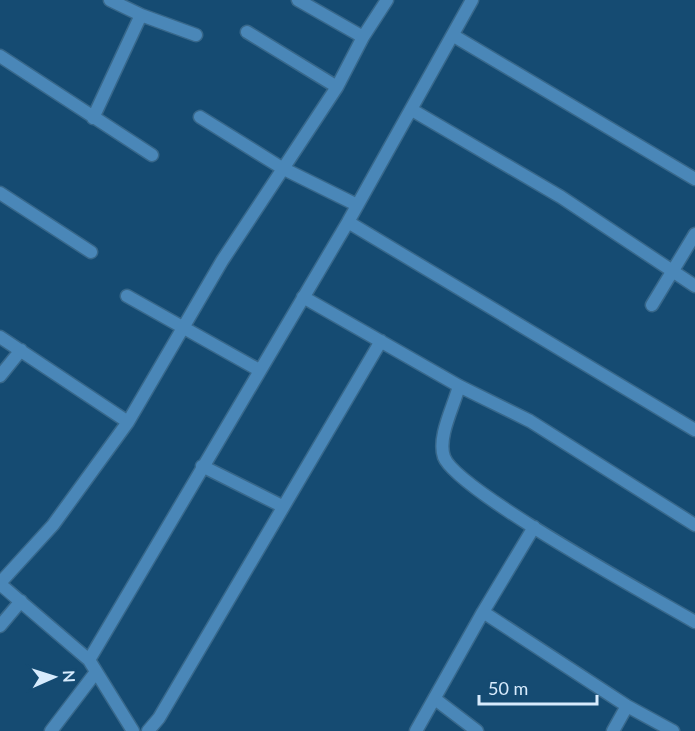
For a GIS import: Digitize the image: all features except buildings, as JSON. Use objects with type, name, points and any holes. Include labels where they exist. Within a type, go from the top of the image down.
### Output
[{"type":"street","points":[[110,0],[141,15],[196,35]]},
{"type":"street","points":[[298,0],[363,37]]},
{"type":"street","points":[[133,731],[89,660],[0,584],[53,525],[128,422],[183,327],[282,168],[337,87],[363,37],[387,0]]},
{"type":"street","points":[[89,660],[348,222],[454,36],[472,0]]},
{"type":"street","points":[[93,118],[141,15]]},
{"type":"street","points":[[247,32],[337,87]]},
{"type":"street","points":[[454,36],[695,179]]},
{"type":"street","points":[[0,56],[152,155]]},
{"type":"street","points":[[412,110],[561,197],[695,286]]},
{"type":"street","points":[[200,117],[282,168],[357,205]]},
{"type":"street","points":[[0,193],[91,252]]},
{"type":"street","points":[[348,222],[695,430]]},
{"type":"street","points":[[652,305],[695,234]]},
{"type":"street","points":[[127,296],[259,370]]},
{"type":"street","points":[[303,297],[459,386],[530,421],[695,525]]},
{"type":"street","points":[[0,338],[128,422]]},
{"type":"street","points":[[148,731],[159,718],[381,341]]},
{"type":"street","points":[[0,376],[21,350]]},
{"type":"street","points":[[459,386],[442,448],[445,460],[458,476],[534,527],[695,622]]},
{"type":"street","points":[[202,466],[282,506]]},
{"type":"street","points":[[416,731],[534,527]]},
{"type":"street","points":[[0,626],[21,602]]},
{"type":"street","points":[[483,612],[627,705],[673,731]]},
{"type":"street","points":[[51,731],[96,672]]},
{"type":"street","points":[[435,699],[477,731]]},
{"type":"street","points":[[613,731],[627,705]]}]
